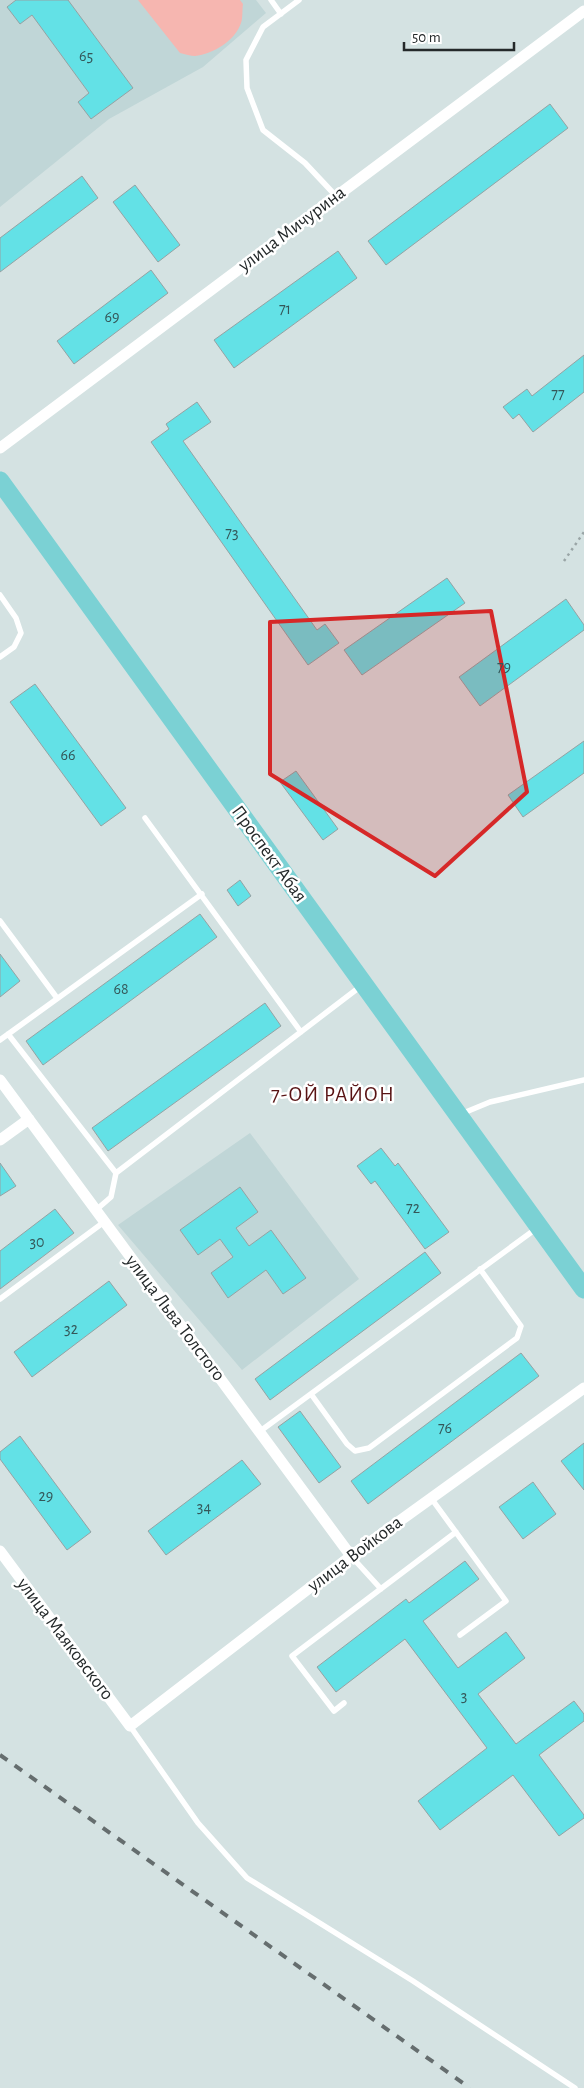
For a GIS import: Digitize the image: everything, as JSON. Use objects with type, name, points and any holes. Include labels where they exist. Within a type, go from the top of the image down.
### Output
[{"type":"main road","name":"Проспект Абая","points":[[0,481],[584,1289]]},
{"type":"street","name":"улица Мичурина","points":[[0,448],[584,11]]},
{"type":"street","name":"улица Льва Толстого","points":[[0,1080],[351,1556]]},
{"type":"street","points":[[0,1140],[29,1119]]},
{"type":"street","name":"улица Войкова","points":[[130,1726],[351,1556],[584,1388]]},
{"type":"street","name":"улица Маяковского","points":[[0,1551],[130,1726]]},
{"type":"lane","points":[[271,0],[280,14]]},
{"type":"lane","points":[[299,0],[263,27],[246,60],[247,88],[263,130],[306,163],[336,196]]},
{"type":"lane","points":[[0,595],[16,618],[20,633],[14,647],[0,657]]},
{"type":"lane","points":[[145,818],[301,1032]]},
{"type":"lane","points":[[0,1040],[202,894]]},
{"type":"lane","points":[[0,921],[57,998]]},
{"type":"lane","points":[[95,1210],[111,1197],[116,1173],[363,984]]},
{"type":"lane","points":[[8,1034],[116,1173]]},
{"type":"lane","points":[[458,1115],[490,1102],[584,1080]]},
{"type":"lane","points":[[0,1299],[104,1222]]},
{"type":"lane","points":[[259,1432],[539,1227]]},
{"type":"lane","points":[[311,1394],[347,1444],[355,1451],[369,1448],[517,1338],[521,1326],[480,1270]]},
{"type":"lane","points":[[431,1498],[506,1601],[460,1635]]},
{"type":"lane","points":[[344,1703],[334,1711],[292,1656],[456,1532]]},
{"type":"lane","points":[[351,1556],[380,1589]]},
{"type":"lane","points":[[130,1726],[198,1824],[247,1878],[413,1981],[575,2088]]},
{"type":"path","points":[[564,561],[584,532]]},
{"type":"highlighted area","points":[[491,611],[527,792],[435,876],[270,774],[270,622]]},
{"type":"shaded area","points":[[0,0],[256,0],[266,13],[203,67],[109,119],[0,207]]},
{"type":"shaded area","points":[[138,0],[240,0],[243,4],[242,21],[238,30],[229,41],[209,53],[195,56],[180,53]]},
{"type":"shaded area","points":[[250,1133],[359,1279],[242,1370],[118,1225]]},
{"type":"building","points":[[16,0],[68,0],[133,88],[91,119],[78,102],[89,93],[32,15],[20,24],[7,7]]},
{"type":"building","points":[[550,104],[568,128],[386,265],[368,241]]},
{"type":"building","points":[[82,176],[98,198],[0,272],[0,238]]},
{"type":"building","points":[[135,185],[180,245],[158,262],[113,202]]},
{"type":"building","points":[[338,251],[357,278],[234,368],[214,340]]},
{"type":"building","points":[[151,270],[168,293],[74,364],[57,341]]},
{"type":"building","points":[[584,355],[584,392],[533,432],[519,414],[513,419],[503,407],[527,389],[532,396]]},
{"type":"building","points":[[197,402],[211,422],[183,441],[317,630],[325,624],[339,643],[308,665],[151,442],[169,429],[166,424]]},
{"type":"building","points":[[447,578],[465,603],[362,675],[344,650]]},
{"type":"building","points":[[566,599],[584,625],[584,630],[480,706],[459,677]]},
{"type":"building","points":[[35,684],[126,808],[101,826],[10,702]]},
{"type":"building","points":[[584,741],[584,773],[523,817],[508,795]]},
{"type":"building","points":[[296,771],[338,829],[323,840],[280,782]]},
{"type":"building","points":[[240,880],[251,896],[238,906],[227,890]]},
{"type":"building","points":[[200,914],[217,937],[43,1065],[26,1041]]},
{"type":"building","points":[[0,954],[20,981],[0,997]]},
{"type":"building","points":[[265,1003],[281,1026],[108,1151],[92,1128]]},
{"type":"building","points":[[381,1148],[395,1166],[398,1163],[449,1232],[425,1249],[375,1181],[371,1184],[357,1166]]},
{"type":"building","points":[[0,1163],[16,1186],[0,1196]]},
{"type":"building","points":[[240,1187],[258,1212],[236,1228],[249,1246],[271,1230],[306,1278],[283,1294],[266,1270],[228,1298],[211,1273],[233,1257],[220,1239],[198,1255],[180,1230]]},
{"type":"building","points":[[55,1209],[74,1233],[0,1289],[0,1251]]},
{"type":"building","points":[[425,1252],[441,1273],[270,1400],[255,1379]]},
{"type":"building","points":[[109,1281],[127,1305],[32,1377],[14,1352]]},
{"type":"building","points":[[521,1353],[539,1376],[368,1504],[351,1481]]},
{"type":"building","points":[[300,1411],[341,1467],[319,1483],[278,1427]]},
{"type":"building","points":[[20,1436],[91,1532],[67,1550],[0,1459],[0,1452]]},
{"type":"building","points":[[584,1443],[584,1490],[561,1461]]},
{"type":"building","points":[[242,1460],[261,1484],[166,1555],[148,1531]]},
{"type":"building","points":[[533,1482],[556,1514],[523,1539],[499,1507]]},
{"type":"building","points":[[465,1561],[479,1579],[423,1621],[458,1668],[506,1632],[525,1658],[478,1694],[516,1744],[574,1701],[584,1714],[584,1721],[539,1755],[584,1815],[584,1818],[559,1836],[513,1775],[440,1830],[418,1801],[487,1748],[405,1639],[336,1692],[317,1667],[406,1599],[409,1603]]},
{"type":"railway","points":[[0,1755],[470,2088]]},
{"type":"district","name":"7-ОЙ РАЙОН","points":[[333,1094]]}]
